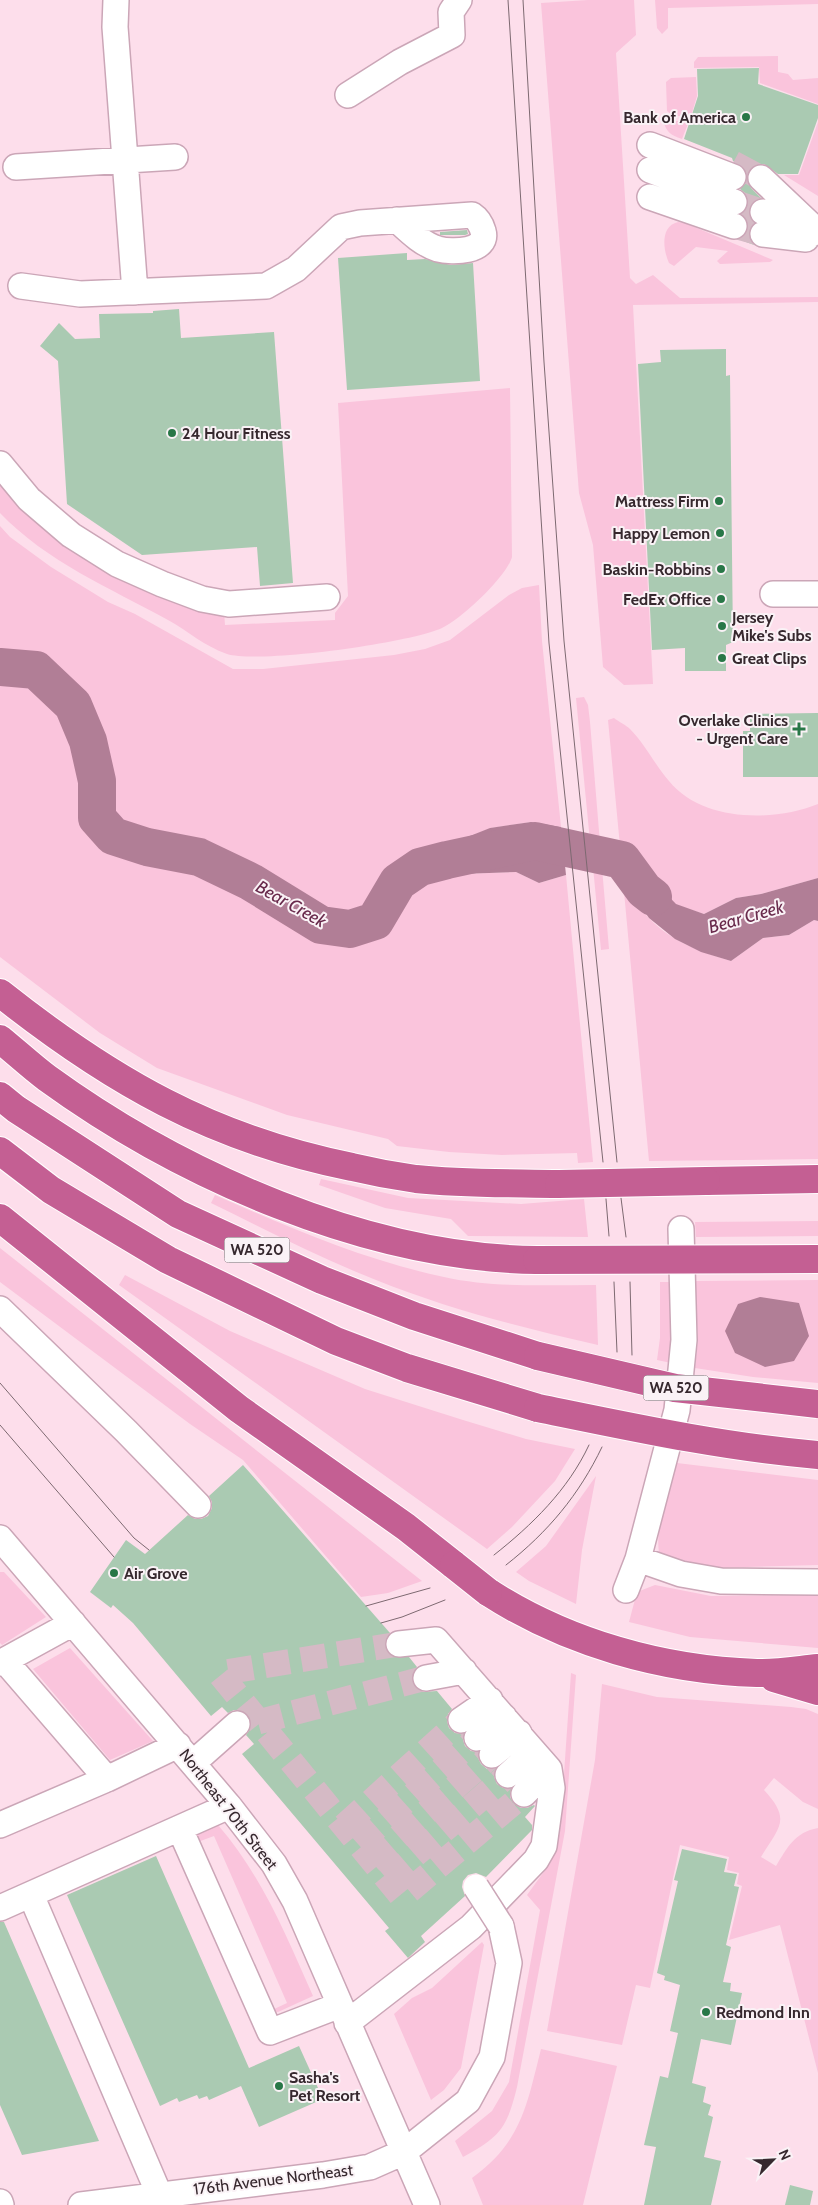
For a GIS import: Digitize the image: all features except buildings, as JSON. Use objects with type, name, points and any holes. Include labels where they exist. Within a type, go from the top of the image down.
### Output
[{"type":"highway","points":[[0,993],[49,1030],[121,1079],[192,1116],[256,1142],[327,1162],[414,1179],[473,1183],[559,1184],[818,1178]]},
{"type":"highway","points":[[0,1039],[47,1077],[131,1133],[225,1181],[326,1222],[444,1252],[478,1258],[537,1260],[818,1259]]},
{"type":"highway","name":"WA 520","points":[[0,1096],[16,1109],[178,1214],[322,1280],[414,1316],[538,1356],[675,1388],[818,1404]]},
{"type":"highway","name":"WA 520","points":[[0,1150],[51,1190],[168,1260],[336,1341],[407,1368],[538,1408],[674,1436],[768,1451],[818,1455]]},
{"type":"highway","points":[[0,1218],[239,1409],[406,1527],[488,1592],[531,1617],[605,1648],[684,1666],[758,1673],[818,1668]]},
{"type":"highway","points":[[758,1673],[818,1691]]},
{"type":"street","points":[[116,0],[115,27],[135,292]]},
{"type":"street","points":[[348,95],[400,62],[452,34],[451,12],[459,0]]},
{"type":"street","points":[[16,167],[175,157]]},
{"type":"street","points":[[734,195],[650,164],[734,195]]},
{"type":"street","points":[[818,236],[762,206],[818,236]]},
{"type":"street","points":[[21,286],[80,294],[266,286],[296,269],[342,227],[360,223],[406,220],[475,217],[484,236],[481,244],[472,249],[439,249],[424,243],[406,220]]},
{"type":"street","points":[[0,464],[29,499],[71,535],[117,564],[162,584],[202,599],[229,604],[327,597]]},
{"type":"street","points":[[774,594],[818,594]]},
{"type":"street","points":[[626,1590],[638,1559],[677,1410],[684,1340],[681,1229]]},
{"type":"street","points":[[0,1309],[126,1430],[198,1505]]},
{"type":"street","name":"Northeast 70th Street","points":[[0,1538],[229,1806],[274,1864],[295,1901],[427,2205]]},
{"type":"street","points":[[638,1559],[681,1574],[721,1581],[818,1582]]},
{"type":"street","points":[[73,1623],[3,1662],[107,1779]]},
{"type":"street","points":[[180,1829],[270,2032],[343,2014],[470,1927],[536,1860],[544,1846],[552,1788],[519,1734],[436,1640],[398,1644]]},
{"type":"street","points":[[426,1678],[464,1671]]},
{"type":"street","points":[[0,1825],[107,1779],[185,1754],[237,1724]]},
{"type":"street","points":[[519,1734],[477,1738],[519,1734]]},
{"type":"street","points":[[508,1775],[519,1734]]},
{"type":"street","points":[[519,1734],[524,1794]]},
{"type":"street","points":[[0,1908],[229,1806]]},
{"type":"street","name":"176th Avenue Northeast","points":[[81,2205],[160,2194],[187,2198],[370,2167],[404,2152],[468,2101],[492,2057],[509,1962],[501,1926],[476,1887]]},
{"type":"street","points":[[31,1895],[160,2194]]},
{"type":"shaded area","points":[[634,0],[636,35],[616,53],[630,278],[636,284],[653,275],[680,298],[818,297],[818,302],[633,305],[653,684],[624,685],[603,667],[593,545],[579,493],[541,3]]},
{"type":"shaded area","points":[[655,0],[818,0],[818,4],[668,8],[668,28],[662,34],[657,28]]},
{"type":"shaded area","points":[[778,56],[778,72],[788,74],[793,80],[818,78],[818,104],[760,83],[759,67],[694,68],[694,62],[698,57]]},
{"type":"shaded area","points":[[696,77],[697,96],[691,116],[673,116],[667,111],[666,82],[671,78]]},
{"type":"shaded area","points":[[663,121],[689,121],[682,139],[670,133]]},
{"type":"shaded area","points":[[818,122],[818,196],[784,175],[799,175]]},
{"type":"shaded area","points":[[678,222],[685,223],[773,260],[770,262],[720,264],[717,261],[728,251],[696,247],[674,266],[669,263],[667,258],[664,239],[668,228]]},
{"type":"shaded area","points":[[510,388],[512,557],[502,575],[472,607],[451,623],[425,634],[368,645],[301,654],[244,656],[227,654],[211,647],[168,620],[59,560],[38,546],[0,513],[0,478],[30,510],[224,611],[225,625],[335,620],[335,613],[348,596],[338,403]]},
{"type":"shaded area","points":[[0,526],[10,537],[51,567],[108,602],[135,614],[233,669],[263,669],[394,655],[425,649],[450,640],[509,595],[522,588],[539,585],[542,641],[561,827],[531,822],[491,828],[417,857],[433,875],[516,872],[539,883],[566,875],[593,1162],[578,1163],[577,1153],[502,1155],[449,1152],[397,1146],[388,1139],[287,1115],[157,1068],[100,1033],[0,957]]},
{"type":"shaded area","points":[[584,697],[588,705],[590,722],[600,843],[590,841],[576,698]]},
{"type":"shaded area","points":[[614,718],[635,735],[669,781],[683,794],[700,804],[719,811],[739,815],[760,815],[781,814],[818,804],[818,878],[761,894],[736,898],[704,914],[674,904],[620,846],[608,720]]},
{"type":"shaded area","points":[[593,867],[602,868],[609,949],[601,950]]},
{"type":"shaded area","points":[[623,881],[646,915],[668,934],[698,950],[731,961],[763,938],[789,935],[814,920],[818,921],[818,1159],[649,1161]]},
{"type":"shaded area","points":[[321,1179],[408,1198],[521,1204],[584,1199],[588,1237],[468,1236],[451,1219],[385,1208],[319,1185]]},
{"type":"shaded area","points":[[215,1195],[328,1242],[414,1270],[481,1283],[596,1285],[598,1345],[486,1317],[376,1280],[314,1253],[211,1203]]},
{"type":"shaded area","points":[[818,1221],[818,1236],[696,1237],[695,1222]]},
{"type":"shaded area","points":[[0,1248],[422,1581],[388,1593],[361,1597],[243,1460],[190,1424],[0,1282]]},
{"type":"shaded area","points":[[125,1275],[230,1331],[365,1389],[526,1439],[575,1449],[555,1481],[512,1527],[487,1549],[119,1285]]},
{"type":"shaded area","points":[[818,1280],[818,1383],[753,1377],[695,1368],[698,1340],[695,1281]]},
{"type":"shaded area","points":[[660,1282],[674,1282],[676,1364],[657,1360],[660,1338]]},
{"type":"shaded area","points":[[677,1463],[818,1480],[818,1565],[712,1568],[684,1564],[659,1553],[660,1519]]},
{"type":"shaded area","points":[[596,1476],[582,1550],[576,1604],[529,1581],[516,1572],[546,1546]]},
{"type":"shaded area","points":[[0,1572],[4,1572],[46,1617],[2,1645],[0,1643]]},
{"type":"shaded area","points":[[655,1585],[711,1596],[818,1595],[818,1648],[690,1637],[629,1622],[637,1592]]},
{"type":"shaded area","points":[[70,1648],[153,1741],[110,1760],[33,1669]]},
{"type":"shaded area","points":[[571,1673],[576,1675],[565,1831],[517,2087],[510,2112],[500,2130],[486,2143],[463,2157],[455,2141],[492,2111],[509,2082],[540,1910],[527,1895],[551,1862],[555,1842],[563,1788]]},
{"type":"shaded area","points":[[602,1684],[657,1697],[791,1707],[806,1709],[818,1714],[818,1809],[803,1802],[774,1778],[764,1790],[778,1809],[780,1824],[761,1857],[776,1866],[792,1842],[803,1833],[818,1828],[818,2073],[780,1925],[729,1940],[742,1886],[737,1884],[739,1873],[727,1870],[729,1857],[680,1845],[650,1988],[636,1985],[622,2045],[547,2031],[595,1760]]},
{"type":"shaded area","points":[[218,1825],[234,1844],[260,1885],[283,1929],[313,1996],[278,2012],[270,2011],[287,2003],[214,1836],[195,1843],[191,1835]]},
{"type":"shaded area","points":[[482,1942],[484,1945],[461,2068],[444,2090],[431,2100],[394,2014],[412,1998],[432,1988]]},
{"type":"shaded area","points":[[541,2049],[617,2066],[583,2205],[483,2205],[472,2178],[489,2164],[512,2136],[526,2104]]},
{"type":"water","points":[[531,822],[561,827],[566,875],[539,883],[516,872],[432,875],[417,857],[490,828]]},
{"type":"water","points":[[620,846],[676,904],[704,914],[736,898],[761,894],[818,878],[818,921],[814,920],[789,935],[763,938],[731,961],[701,952],[675,939],[649,918],[623,881]]},
{"type":"water","points":[[760,1297],[799,1303],[809,1336],[794,1361],[765,1367],[735,1353],[725,1331],[738,1304]]},
{"type":"waterway","name":"Bear Creek","points":[[0,667],[36,670],[73,705],[88,741],[97,781],[97,818],[113,836],[147,847],[199,857],[251,882],[321,925],[350,929],[375,921],[398,882],[420,867],[535,841],[622,860],[644,890],[653,897]]},
{"type":"tunnel","points":[[733,163],[761,178]]},
{"type":"tunnel","points":[[734,202],[763,212]]},
{"type":"tunnel","points":[[734,226],[763,234]]},
{"type":"tunnel","points":[[399,1644],[219,1673],[402,1897],[524,1794]]},
{"type":"tunnel","points":[[258,1722],[426,1678]]},
{"type":"tunnel","points":[[344,1826],[461,1720]]},
{"type":"tunnel","points":[[358,1844],[477,1738]]},
{"type":"tunnel","points":[[371,1861],[492,1755]]},
{"type":"tunnel","points":[[387,1879],[508,1775]]},
{"type":"tram line","points":[[508,0],[549,643],[603,1162]]},
{"type":"tram line","points":[[523,0],[544,362],[564,641],[617,1162]]},
{"type":"tram line","points":[[621,1198],[626,1237]]},
{"type":"tram line","points":[[606,1199],[609,1236]]},
{"type":"tram line","points":[[614,1282],[617,1352]]},
{"type":"tram line","points":[[630,1282],[632,1355]]},
{"type":"tram line","points":[[0,1383],[134,1538],[149,1550]]},
{"type":"tram line","points":[[0,1425],[114,1557]]},
{"type":"tram line","points":[[494,1555],[548,1506],[571,1477],[589,1445]]},
{"type":"tram line","points":[[506,1565],[549,1526],[561,1512],[573,1497],[602,1447]]},
{"type":"tram line","points":[[366,1606],[430,1588]]},
{"type":"tram line","points":[[381,1623],[445,1600]]},
{"type":"place","name":"Bank of America","points":[[746,117]]},
{"type":"place","name":"24 Hour Fitness","points":[[172,433]]},
{"type":"place","name":"Mattress Firm","points":[[719,501]]},
{"type":"place","name":"Happy Lemon","points":[[720,533]]},
{"type":"place","name":"Baskin-Robbins","points":[[721,569]]},
{"type":"place","name":"FedEx Office","points":[[721,599]]},
{"type":"place","name":"Jersey Mike's Subs","points":[[722,626]]},
{"type":"place","name":"Great Clips","points":[[722,658]]},
{"type":"place","name":"Overlake Clinics - Urgent Care","points":[[799,729]]},
{"type":"place","name":"Air Grove","points":[[114,1573]]},
{"type":"place","name":"Redmond Inn","points":[[706,2012]]},
{"type":"place","name":"Sasha's Pet Resort","points":[[279,2086]]}]
